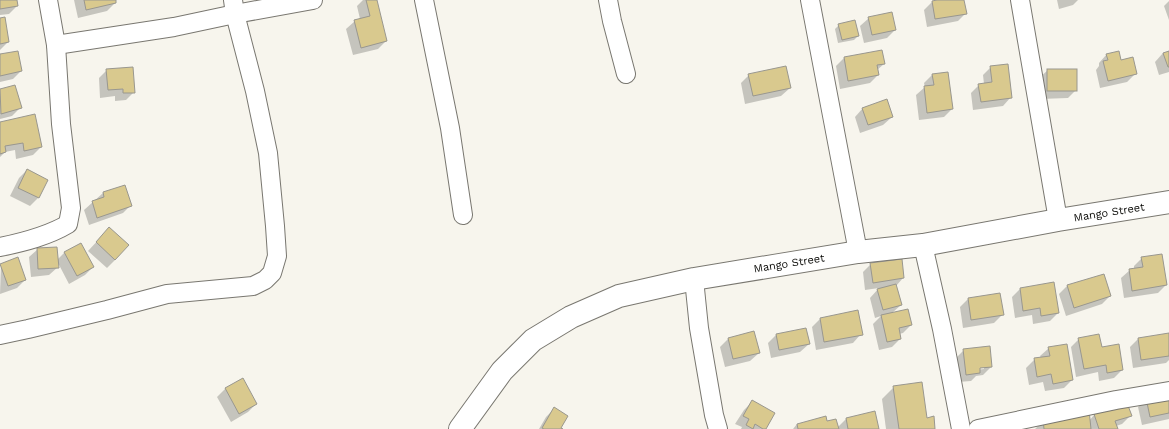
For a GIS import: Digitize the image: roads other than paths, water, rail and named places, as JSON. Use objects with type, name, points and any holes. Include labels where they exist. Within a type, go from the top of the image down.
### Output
[{"type":"main road","name":"Mango Street","points":[[460,429],[502,371],[533,340],[571,317],[620,296],[694,279],[858,252],[923,245],[1058,220],[1169,202]]},
{"type":"street","points":[[0,246],[20,243],[57,231],[68,224],[71,208],[61,124],[56,46],[48,0]]},
{"type":"street","points":[[56,46],[174,27],[234,7],[313,0]]},
{"type":"street","points":[[424,0],[450,128],[463,215]]},
{"type":"street","points":[[608,0],[626,74]]},
{"type":"street","points":[[810,0],[858,252]]},
{"type":"street","points":[[1020,0],[1058,220]]},
{"type":"street","points":[[0,335],[86,315],[166,294],[253,286],[265,280],[272,273],[277,256],[276,226],[268,153],[255,91],[234,7]]},
{"type":"street","points":[[923,245],[942,329],[961,429]]},
{"type":"street","points":[[694,279],[699,328],[714,415],[718,429]]},
{"type":"street","points":[[978,429],[1116,400],[1169,391]]}]
